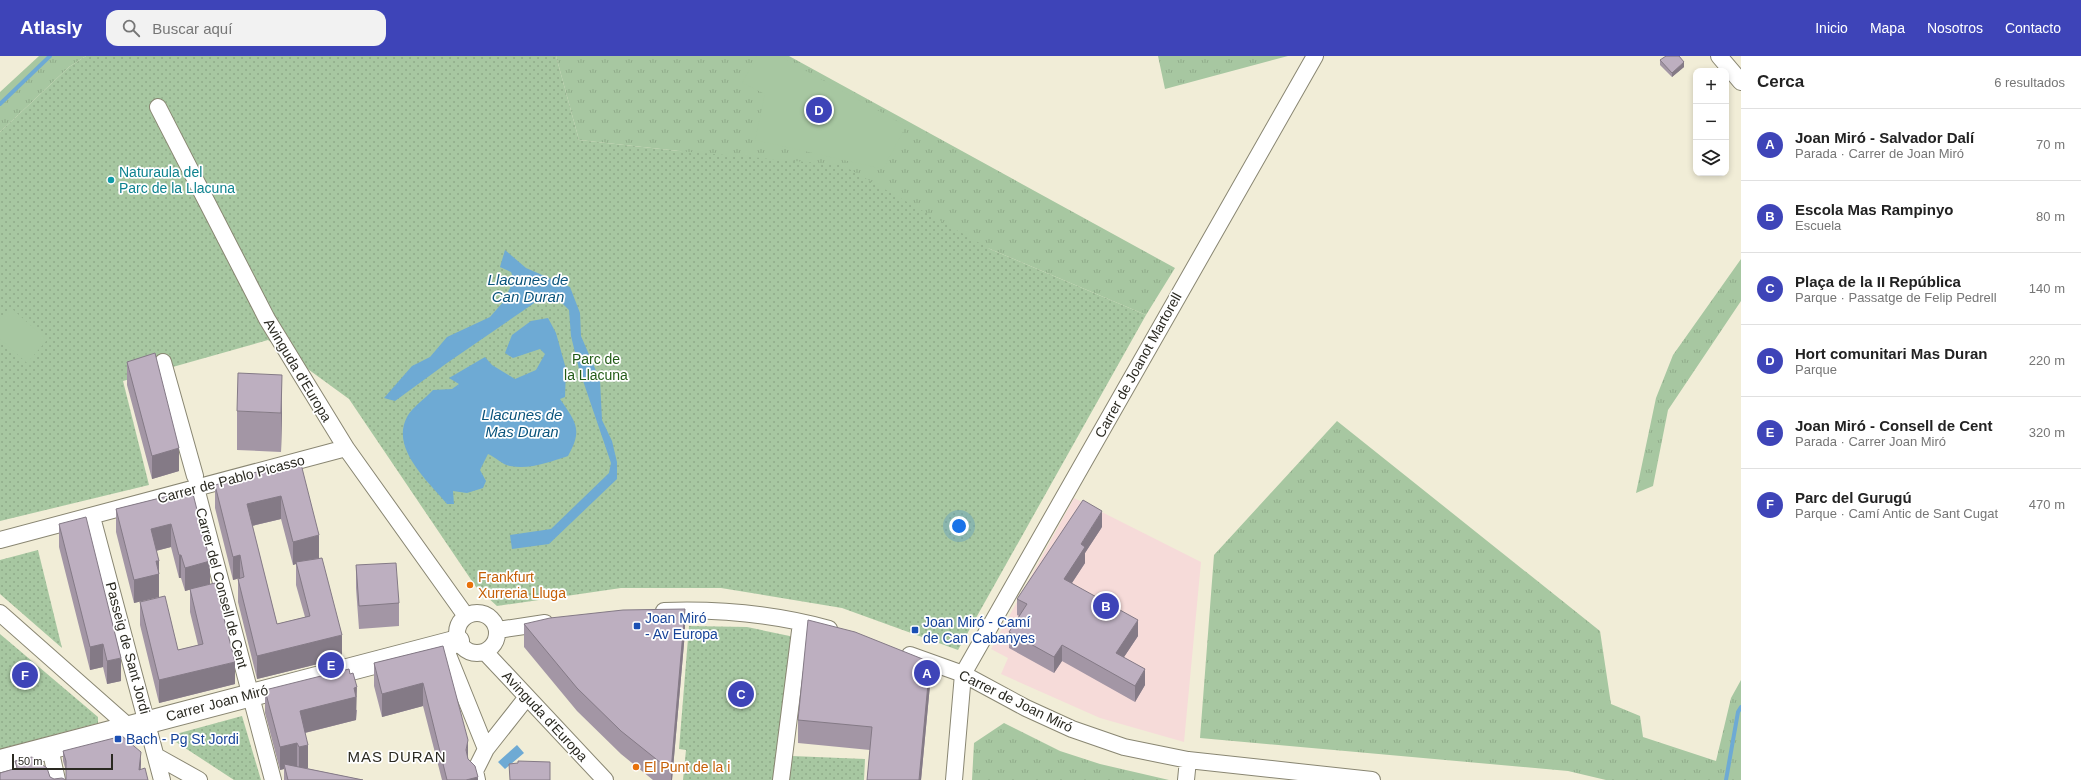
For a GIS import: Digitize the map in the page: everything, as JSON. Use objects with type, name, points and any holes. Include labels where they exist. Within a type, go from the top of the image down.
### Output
[{"type":"street","name":"Carrer de Joanot Martorell","points":[[963,674],[1315,56]]},
{"type":"street","points":[[1718,56],[1741,82]]},
{"type":"street","name":"Avinguda d'Europa","points":[[158,107],[276,334],[346,448],[466,616]]},
{"type":"street","name":"Carrer del Consell de Cent","points":[[163,362],[274,780]]},
{"type":"street","name":"Carrer de Pablo Picasso","points":[[0,540],[92,517],[195,482],[346,448]]},
{"type":"street","name":"Passeig de Sant Jordi","points":[[92,517],[138,724],[156,756],[162,780]]},
{"type":"street","points":[[650,612],[734,611],[801,622],[844,634]]},
{"type":"street","points":[[0,613],[138,724]]},
{"type":"street","points":[[451,643],[470,652],[485,652],[496,641],[498,630],[491,618],[484,614],[477,613],[466,616],[459,624],[457,632],[451,643],[486,749]]},
{"type":"street","points":[[498,630],[562,620]]},
{"type":"street","points":[[781,780],[801,622]]},
{"type":"street","name":"Carrer Joan Miró","points":[[0,761],[250,694],[451,643]]},
{"type":"street","name":"Carrer de Joan Miró","points":[[896,649],[963,674],[1026,708],[1072,729],[1124,747],[1188,760],[1372,780]]},
{"type":"street","name":"Avinguda d'Europa","points":[[485,652],[605,780]]},
{"type":"street","points":[[954,780],[963,674]]},
{"type":"street","points":[[477,780],[474,770],[486,749],[528,697]]},
{"type":"street","points":[[50,748],[57,780]]},
{"type":"street","points":[[156,756],[199,780]]},
{"type":"street","points":[[1186,780],[1188,760]]},
{"type":"shaded area","points":[[1074,498],[1201,562],[1184,742],[1100,718],[1001,674],[1008,658],[991,649]]},
{"type":"green space","points":[[39,56],[86,56],[69,67],[0,132],[0,92]]},
{"type":"green space","name":"Parc de la Llacuna","points":[[86,56],[556,56],[579,140],[679,151],[842,165],[990,249],[1146,315],[958,650],[842,608],[721,588],[621,588],[497,606],[476,587],[349,399],[268,340],[123,381],[149,485],[0,521],[0,132],[69,67]]},
{"type":"green space","points":[[556,56],[789,56],[1175,268],[1146,315],[990,249],[679,151],[579,140]]},
{"type":"green space","points":[[757,56],[779,56],[906,126],[883,169],[755,140],[765,94],[742,83]]},
{"type":"green space","points":[[1158,56],[1288,56],[1165,89]]},
{"type":"green space","points":[[1741,259],[1741,301],[1668,410],[1653,486],[1636,493],[1656,398],[1673,355]]},
{"type":"green space","points":[[10,307],[47,340],[27,363],[0,339],[0,319]]},
{"type":"green space","points":[[1337,421],[1600,631],[1611,704],[1640,716],[1643,737],[1716,761],[1731,698],[1741,680],[1741,780],[1606,780],[1568,771],[1200,738],[1214,555]]},
{"type":"green space","points":[[38,550],[62,648],[0,594],[0,560]]},
{"type":"green space","points":[[689,626],[747,627],[804,639],[792,756],[865,759],[864,780],[683,780],[686,750],[679,749]]},
{"type":"green space","points":[[0,634],[98,717],[98,723],[0,749]]},
{"type":"green space","points":[[242,716],[261,780],[234,780],[176,742],[176,734]]},
{"type":"green space","points":[[1004,723],[1060,751],[1100,764],[1169,780],[972,780],[974,743]]},
{"type":"water","name":"Llacunes de Can Duran","points":[[505,250],[526,268],[570,287],[580,313],[581,336],[600,380],[602,420],[612,441],[617,462],[617,479],[549,544],[512,549],[510,535],[551,529],[609,473],[611,463],[579,369],[571,336],[569,310],[559,300],[546,295],[447,363],[395,401],[384,398],[412,366],[430,357],[447,337],[490,317],[503,302],[514,280],[511,272],[500,267]]},
{"type":"water","name":"Llacunes de Mas Duran","points":[[548,318],[556,333],[566,369],[565,397],[560,399],[574,420],[576,426],[573,447],[568,456],[539,465],[525,467],[510,466],[488,454],[480,470],[486,481],[483,488],[467,493],[453,491],[454,504],[447,504],[422,475],[407,453],[403,429],[407,417],[412,410],[433,390],[452,389],[459,384],[449,378],[485,357],[492,365],[515,379],[536,370],[545,354],[540,349],[513,358],[505,353],[512,335],[531,321]]},
{"type":"water","points":[[517,745],[524,753],[505,769],[498,762]]},
{"type":"building","points":[[1666,56],[1679,56],[1684,62],[1672,73],[1660,60]]},
{"type":"building","points":[[155,353],[179,448],[152,456],[127,362]]},
{"type":"building","points":[[238,373],[282,375],[281,413],[237,411]]},
{"type":"building","points":[[289,464],[290,466],[301,464],[319,535],[293,542],[281,496],[247,504],[277,624],[310,616],[296,562],[322,558],[342,635],[257,656],[238,579],[244,577],[240,555],[233,557],[215,485],[226,482],[225,480]]},
{"type":"building","points":[[192,490],[210,561],[185,568],[181,555],[179,555],[171,524],[151,529],[159,561],[156,561],[159,574],[134,580],[116,509]]},
{"type":"building","points":[[1083,500],[1102,511],[1081,544],[1085,547],[1064,579],[1138,620],[1116,653],[1145,669],[1135,686],[1062,645],[1054,657],[1009,632],[1027,604],[1017,599]]},
{"type":"building","points":[[86,517],[121,658],[107,661],[103,644],[90,647],[59,524]]},
{"type":"building","points":[[396,563],[399,603],[359,606],[356,565]]},
{"type":"building","points":[[215,583],[235,662],[159,680],[140,602],[165,596],[178,650],[203,644],[190,589]]},
{"type":"building","points":[[685,609],[671,771],[621,731],[577,688],[524,624],[550,618],[623,610]]},
{"type":"building","points":[[808,620],[855,632],[930,662],[919,780],[867,780],[872,727],[798,720]]},
{"type":"building","points":[[443,646],[468,740],[466,750],[468,759],[475,766],[478,777],[466,780],[447,780],[423,683],[382,694],[374,663]]},
{"type":"building","points":[[349,669],[350,674],[353,673],[357,687],[354,688],[356,697],[300,711],[308,745],[299,747],[297,743],[280,747],[265,690]]},
{"type":"building","points":[[122,736],[141,752],[139,770],[145,768],[148,780],[66,780],[66,761],[63,751]]},
{"type":"building","points":[[32,757],[47,768],[50,777],[54,779],[62,778],[66,780],[0,780],[0,773],[17,768],[15,761]]},
{"type":"building","points":[[518,761],[550,762],[550,780],[510,780],[509,764],[518,763]]},
{"type":"building","points":[[284,764],[363,780],[288,780]]},
{"type":"waterway","points":[[0,104],[50,56]]},
{"type":"waterway","points":[[1726,780],[1738,712],[1741,707]]},
{"type":"place","name":"Hort comunitari Mas Duran","points":[[819,110]]},
{"type":"place","name":"Naturaula del Parc de la Llacuna","points":[[111,180]]},
{"type":"place","name":"Frankfurt Xurreria Lluga","points":[[470,585]]},
{"type":"place","name":"Escola Mas Rampinyo","points":[[1106,606]]},
{"type":"place","name":"Joan Miró - Av Europa","points":[[637,626]]},
{"type":"place","name":"Joan Miró - Camí de Can Cabanyes","points":[[915,630]]},
{"type":"place","name":"Joan Miró - Consell de Cent","points":[[331,665]]},
{"type":"place","name":"Joan Miró - Salvador Dalí","points":[[927,673]]},
{"type":"place","name":"Parc del Gurugú","points":[[25,675]]},
{"type":"place","name":"Plaça de la II República","points":[[741,694]]},
{"type":"place","name":"Bach - Pg St Jordi","points":[[118,739]]},
{"type":"place","name":"El Punt de la i","points":[[636,767]]},
{"type":"district","name":"MAS DURAN","points":[[397,756]]}]
